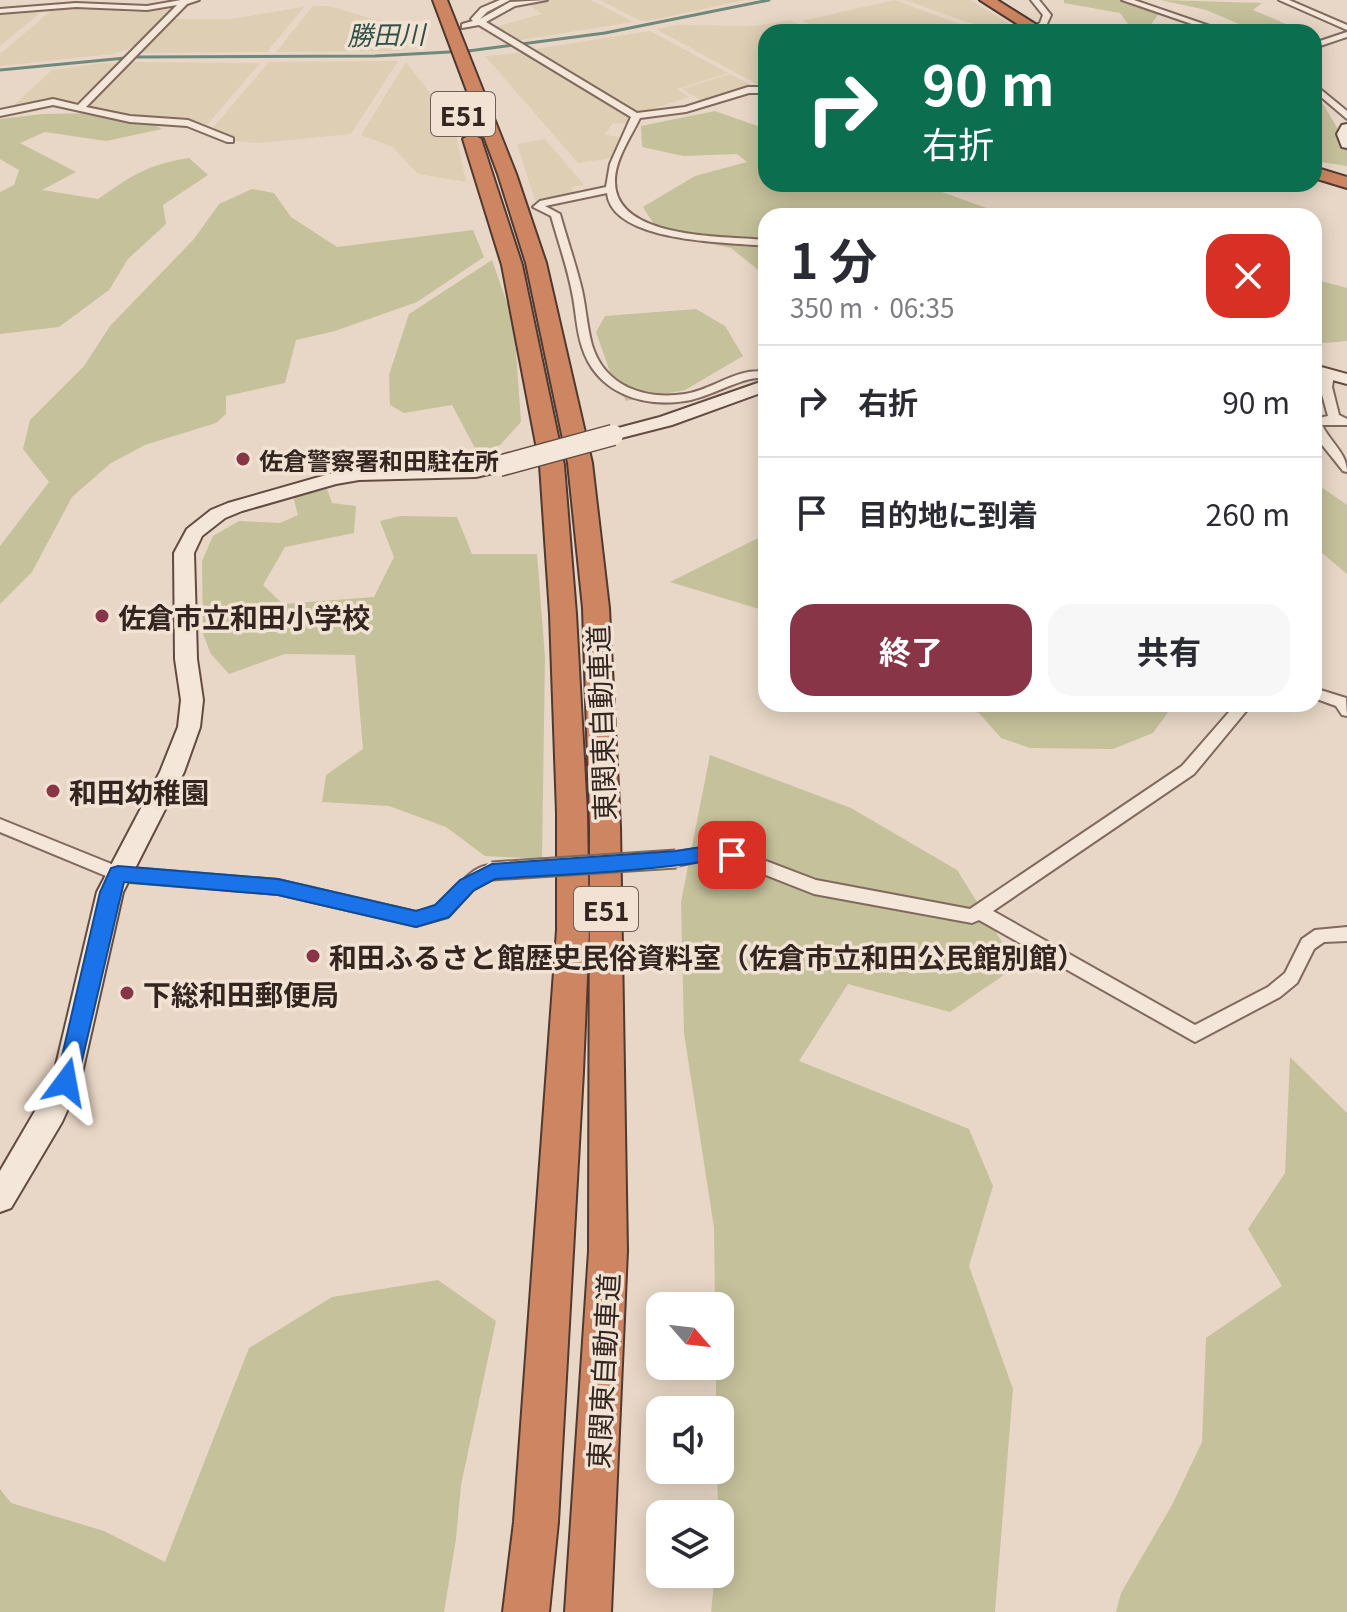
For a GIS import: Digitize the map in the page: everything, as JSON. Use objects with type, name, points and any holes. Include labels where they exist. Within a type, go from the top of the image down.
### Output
[{"type":"highway","points":[[987,0],[1030,24]]},
{"type":"highway","name":"東関東自動車道","points":[[443,8],[569,403],[580,463],[596,608],[605,827],[608,1251],[588,1612]]},
{"type":"highway","name":"東関東自動車道","points":[[464,117],[510,214],[552,465],[563,614],[572,813],[573,930],[566,1057],[536,1522],[526,1612]]},
{"type":"highway","points":[[1322,175],[1347,183]]},
{"type":"street","points":[[0,11],[76,5],[147,8],[195,0]]},
{"type":"street","points":[[478,23],[477,15],[506,0]]},
{"type":"street","points":[[465,26],[478,23],[505,6],[543,0]]},
{"type":"street","points":[[1035,0],[1047,15],[1043,24]]},
{"type":"street","points":[[1126,0],[1199,24]]},
{"type":"street","points":[[1283,0],[1347,28]]},
{"type":"street","points":[[79,109],[183,4]]},
{"type":"street","points":[[478,23],[636,116],[686,109],[748,90],[758,90]]},
{"type":"street","points":[[1322,43],[1347,34]]},
{"type":"street","points":[[1322,94],[1347,116]]},
{"type":"street","points":[[0,113],[41,103],[62,103],[130,119],[188,123],[230,140]]},
{"type":"street","points":[[636,116],[610,177],[610,189],[617,209],[633,224],[651,230],[758,242]]},
{"type":"street","points":[[1347,128],[1344,134],[1347,144]]},
{"type":"street","points":[[610,189],[543,203],[538,207],[555,214],[576,287],[589,353],[608,382],[631,397],[677,402],[715,391],[751,372],[758,373]]},
{"type":"street","points":[[1322,372],[1347,379]]},
{"type":"street","points":[[1322,375],[1334,417],[1342,422]]},
{"type":"street","points":[[0,1198],[52,1113],[66,1082],[110,892],[172,772],[192,713],[186,659],[184,562],[187,543],[194,533],[218,514],[235,507],[333,479],[359,474],[476,471],[666,421],[758,388]]},
{"type":"street","points":[[1322,420],[1342,422]]},
{"type":"street","points":[[1322,437],[1347,468]]},
{"type":"street","points":[[1322,696],[1341,702],[1347,711]]},
{"type":"street","points":[[0,825],[118,874],[278,887],[416,919],[442,912],[467,885],[492,871],[676,859],[715,852],[732,855],[814,887],[850,891],[972,916],[1188,770],[1238,712]]},
{"type":"street","points":[[978,911],[1195,1034],[1274,992],[1291,978],[1308,944],[1321,935],[1347,934]]},
{"type":"shaded area","points":[[550,0],[591,0],[633,22],[514,41],[491,28],[542,14],[529,5]]},
{"type":"shaded area","points":[[600,0],[745,0],[647,21]]},
{"type":"shaded area","points":[[895,0],[960,24],[809,24],[802,21]]},
{"type":"shaded area","points":[[905,0],[970,0],[1010,24],[973,24]]},
{"type":"shaded area","points":[[1064,0],[1133,0],[1161,11],[1151,24],[1128,24],[1120,13],[1064,3]]},
{"type":"shaded area","points":[[1161,0],[1262,3],[1253,10],[1286,24],[1239,24],[1206,10]]},
{"type":"shaded area","points":[[313,6],[329,6],[372,19],[419,26],[404,51],[276,52]]},
{"type":"shaded area","points":[[64,7],[131,12],[172,9],[128,49],[112,54],[0,66],[0,54],[52,10]]},
{"type":"shaded area","points":[[304,7],[267,52],[139,53],[173,19],[231,19]]},
{"type":"shaded area","points":[[40,13],[0,46],[0,14]]},
{"type":"shaded area","points":[[791,20],[799,24],[766,24]]},
{"type":"shaded area","points":[[677,25],[758,25],[758,85],[656,29]]},
{"type":"shaded area","points":[[650,31],[728,73],[677,89],[689,97],[637,114],[529,50]]},
{"type":"shaded area","points":[[525,54],[630,117],[626,124],[613,123],[604,135],[619,137],[611,158],[578,163],[485,56]]},
{"type":"shaded area","points":[[398,61],[351,134],[260,143],[236,141],[212,129],[269,62]]},
{"type":"shaded area","points":[[131,62],[260,63],[207,125],[191,120],[129,120],[85,111]]},
{"type":"shaded area","points":[[406,62],[454,124],[466,182],[418,174],[393,147],[361,135]]},
{"type":"shaded area","points":[[102,63],[119,64],[79,105],[48,100],[12,107],[52,70]]},
{"type":"shaded area","points":[[730,74],[757,88],[704,102],[682,89]]},
{"type":"shaded area","points":[[1322,103],[1347,144],[1347,166],[1322,162]]},
{"type":"shaded area","points":[[715,111],[758,126],[758,192],[942,192],[986,208],[758,208],[758,270],[731,248],[660,234],[643,207],[695,176],[747,162],[737,154],[683,156],[642,147],[641,126]]},
{"type":"shaded area","points":[[98,113],[147,121],[162,129],[106,141],[45,132],[20,143],[76,172],[42,190],[98,199],[140,172],[189,158],[208,175],[163,205],[166,224],[128,259],[109,290],[59,327],[0,334],[0,192],[14,185],[19,170],[0,159],[0,119]]},
{"type":"shaded area","points":[[545,139],[584,185],[572,187],[574,193],[535,200],[517,144]]},
{"type":"shaded area","points":[[252,189],[274,193],[291,217],[337,247],[473,230],[484,257],[417,302],[335,331],[296,340],[285,383],[226,396],[226,414],[216,423],[145,445],[111,463],[72,497],[32,572],[0,604],[0,546],[49,482],[23,449],[30,420],[84,366],[110,326],[194,239],[219,204]]},
{"type":"shaded area","points":[[492,260],[514,323],[521,422],[500,445],[477,452],[452,405],[404,413],[390,405],[389,375],[409,314]]},
{"type":"shaded area","points":[[1322,281],[1347,288],[1347,341],[1322,343]]},
{"type":"shaded area","points":[[696,309],[725,326],[743,356],[685,390],[626,401],[611,375],[596,332],[605,316]]},
{"type":"shaded area","points":[[1322,488],[1347,505],[1347,574],[1322,553]]},
{"type":"shaded area","points":[[327,489],[332,503],[356,506],[354,533],[285,547],[263,585],[283,604],[374,597],[394,557],[380,521],[400,516],[457,517],[472,554],[537,554],[545,657],[542,859],[485,856],[446,827],[389,806],[322,802],[326,775],[363,749],[355,655],[285,654],[229,674],[211,654],[203,634],[202,561],[213,536],[239,521],[280,523],[298,515],[293,497]]},
{"type":"shaded area","points":[[758,538],[758,609],[670,582]]},
{"type":"shaded area","points":[[975,712],[1168,712],[1153,733],[1113,749],[1030,748],[1001,738]]},
{"type":"shaded area","points":[[710,755],[851,808],[957,870],[1017,966],[950,1012],[848,984],[799,1061],[969,1129],[993,1186],[969,1266],[1013,1389],[995,1612],[711,1612],[714,1588],[734,1588],[734,1500],[718,1500],[717,1484],[734,1484],[734,1396],[716,1396],[716,1380],[734,1380],[734,1292],[715,1292],[714,1228],[684,1033],[681,902]]},
{"type":"shaded area","points":[[1290,1057],[1347,1113],[1347,1612],[1116,1612],[1121,1593],[1172,1505],[1202,1442],[1206,1338],[1282,1286],[1248,1229],[1285,1173]]},
{"type":"shaded area","points":[[438,1280],[496,1321],[461,1485],[444,1612],[0,1612],[0,1489],[11,1503],[104,1531],[165,1562],[249,1348],[332,1297]]},
{"type":"waterway","name":"勝田川","points":[[0,70],[136,57],[375,56],[468,51],[605,33],[769,0]]},
{"type":"place","name":"佐倉警察署和田駐在所","points":[[243,459]]},
{"type":"place","name":"佐倉市立和田小学校","points":[[102,616]]},
{"type":"place","name":"和田幼稚園","points":[[53,791]]},
{"type":"place","name":"和田ふるさと館歴史民俗資料室（佐倉市立和田公民館別館）","points":[[313,956]]},
{"type":"place","name":"下総和田郵便局","points":[[127,993]]},
{"type":"route","points":[[66,1082],[110,892],[118,874],[278,887],[416,919],[442,912],[467,885],[492,871],[676,859],[715,852],[732,855]]}]
